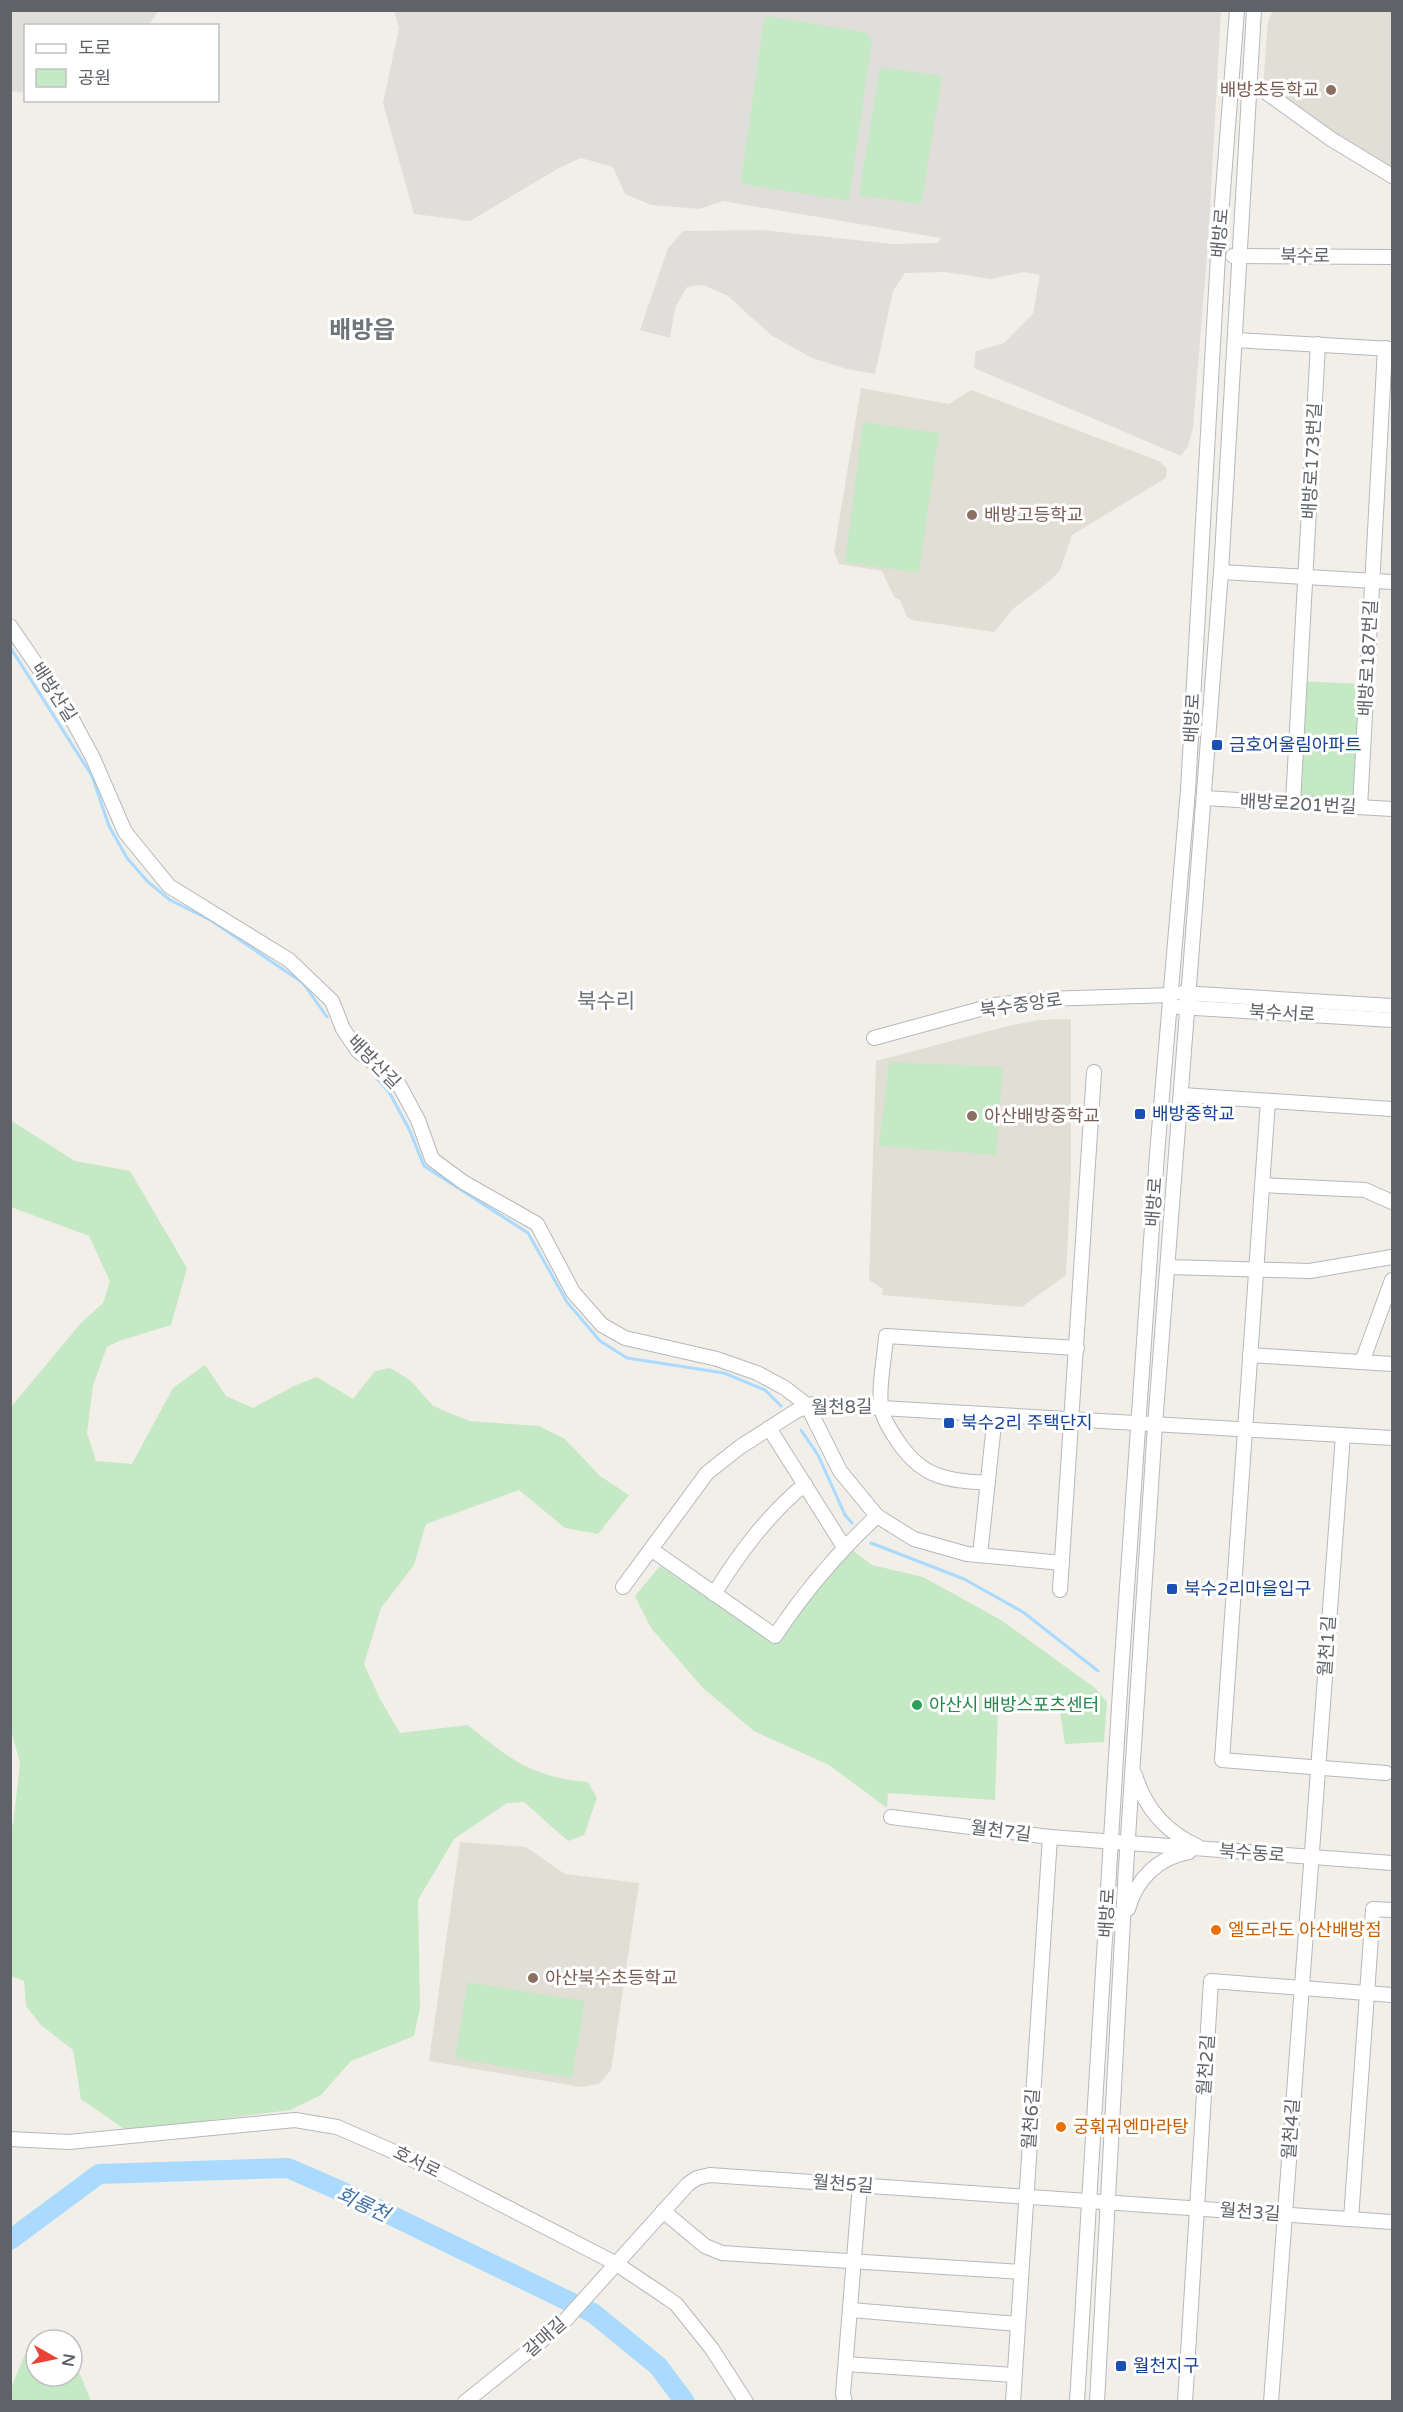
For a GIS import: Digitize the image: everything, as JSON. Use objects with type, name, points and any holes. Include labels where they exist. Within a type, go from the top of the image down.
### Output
[{"type":"street","name":"배방로","points":[[1077,2402],[1138,1425],[1157,1154],[1188,790],[1218,255],[1237,10]]},
{"type":"street","name":"배방로","points":[[1096,2402],[1127,1843],[1155,1425],[1221,572],[1254,10]]},
{"type":"street","points":[[1267,93],[1331,139],[1392,176]]},
{"type":"street","name":"북수로","points":[[1218,255],[1392,257]]},
{"type":"street","points":[[1235,340],[1389,348],[1372,580]]},
{"type":"street","name":"배방로173번길","points":[[1305,577],[1318,344]]},
{"type":"street","name":"배방로187번길","points":[[1221,572],[1392,582]]},
{"type":"street","points":[[1293,803],[1305,577]]},
{"type":"street","name":"배방로187번길","points":[[1360,807],[1372,580]]},
{"type":"street","name":"배방산길","points":[[10,626],[66,708],[93,758],[125,832],[169,886],[227,919],[289,960],[332,1001],[343,1029],[358,1051],[397,1081],[418,1120],[432,1159],[463,1182],[537,1224],[573,1292],[602,1325],[625,1338],[717,1359],[757,1373],[785,1388],[807,1405]]},
{"type":"street","name":"배방로201번길","points":[[1204,798],[1392,809]]},
{"type":"street","name":"북수서로","points":[[1171,998],[1392,1020]]},
{"type":"street","name":"북수중앙로","points":[[874,1038],[995,1005],[1045,999],[1171,998]]},
{"type":"street","name":"북수서로","points":[[1189,1001],[1392,1006]]},
{"type":"street","points":[[1060,1590],[1073,1420],[1094,1072]]},
{"type":"street","points":[[1182,1095],[1392,1109]]},
{"type":"street","points":[[1268,1101],[1222,1760],[1386,1773]]},
{"type":"street","points":[[1262,1185],[1365,1190],[1392,1202]]},
{"type":"street","points":[[1168,1267],[1310,1271],[1392,1257]]},
{"type":"street","points":[[1362,1362],[1392,1280]]},
{"type":"street","points":[[988,1483],[950,1480],[928,1473],[911,1460],[892,1434],[881,1406],[886,1336],[1077,1348]]},
{"type":"street","points":[[1250,1355],[1392,1364]]},
{"type":"street","name":"월천8길","points":[[623,1587],[707,1473],[769,1428],[807,1405],[834,1403],[1138,1425]]},
{"type":"street","points":[[807,1405],[840,1471],[877,1516],[914,1539],[980,1555],[1062,1563]]},
{"type":"street","points":[[980,1555],[995,1415]]},
{"type":"street","points":[[1138,1425],[1392,1438]]},
{"type":"street","points":[[769,1428],[844,1547]]},
{"type":"street","name":"월천1길","points":[[1311,1857],[1343,1435]]},
{"type":"street","points":[[714,1594],[735,1561],[775,1509],[805,1484]]},
{"type":"street","points":[[652,1550],[775,1636],[805,1591],[844,1547],[877,1516]]},
{"type":"street","points":[[1133,1766],[1140,1790],[1151,1810],[1166,1827],[1184,1840],[1205,1849]]},
{"type":"street","name":"월천7길","points":[[891,1817],[1050,1837],[1111,1842]]},
{"type":"street","name":"월천6길","points":[[1013,2402],[1050,1837]]},
{"type":"street","name":"북수동로","points":[[1111,1842],[1392,1863]]},
{"type":"street","points":[[1123,1926],[1131,1899],[1143,1879],[1158,1864],[1178,1854],[1205,1849]]},
{"type":"street","name":"월천4길","points":[[1271,2402],[1311,1857]]},
{"type":"street","points":[[1351,2219],[1373,1909],[1392,1910]]},
{"type":"street","name":"월천2길","points":[[1185,2402],[1211,1981],[1392,1995]]},
{"type":"street","name":"호서로","points":[[10,2139],[69,2142],[285,2121],[324,2123],[367,2138],[427,2166],[615,2263],[676,2304],[712,2349],[746,2402]]},
{"type":"street","name":"월천5길","points":[[615,2263],[688,2184],[710,2175],[1107,2202]]},
{"type":"street","points":[[845,2402],[843,2394],[860,2186]]},
{"type":"street","name":"월천3길","points":[[1107,2202],[1392,2222]]},
{"type":"street","points":[[663,2211],[705,2246],[722,2253],[1021,2272]]},
{"type":"street","name":"갈매길","points":[[465,2402],[561,2325],[615,2263]]},
{"type":"street","points":[[851,2310],[1018,2324]]},
{"type":"street","points":[[846,2364],[1014,2375]]},
{"type":"shaded area","points":[[10,11],[158,11],[150,24],[24,24],[24,93],[11,91]]},
{"type":"shaded area","points":[[394,11],[1221,11],[1208,243],[1193,428],[1188,446],[1181,456],[974,368],[976,351],[1004,343],[1033,314],[1040,275],[1024,272],[991,279],[945,272],[905,273],[893,291],[875,374],[847,369],[812,358],[772,336],[728,296],[703,285],[687,287],[675,308],[670,338],[640,330],[668,248],[683,231],[762,230],[893,244],[938,243],[941,238],[723,201],[700,209],[651,205],[625,194],[613,167],[581,158],[559,168],[470,221],[414,214],[383,103],[399,28]]},
{"type":"shaded area","name":"배방초등학교","points":[[1273,11],[1392,11],[1392,171],[1263,86],[1268,21]]},
{"type":"shaded area","name":"배방고등학교","points":[[861,388],[949,404],[971,390],[1159,461],[1167,469],[1166,478],[1072,535],[1060,570],[1051,580],[1014,608],[994,632],[912,620],[907,617],[900,600],[894,597],[882,571],[839,564],[834,552]]},
{"type":"shaded area","name":"아산배방중학교","points":[[1071,1019],[1071,1172],[1066,1275],[1022,1307],[882,1295],[883,1289],[869,1280],[876,1061],[1008,1026],[1038,1020]]},
{"type":"shaded area","name":"아산북수초등학교","points":[[460,1842],[526,1847],[565,1874],[639,1883],[611,2070],[599,2084],[580,2087],[429,2061]]},
{"type":"green space","points":[[768,16],[865,32],[872,40],[849,201],[744,184],[741,180],[764,19]]},
{"type":"green space","points":[[880,67],[942,76],[921,204],[859,195]]},
{"type":"green space","points":[[863,422],[939,433],[919,573],[845,562]]},
{"type":"green space","points":[[1299,681],[1364,684],[1357,810],[1293,806]]},
{"type":"green space","points":[[889,1062],[1003,1067],[996,1155],[879,1146]]},
{"type":"green space","points":[[10,1120],[75,1161],[130,1171],[187,1268],[171,1325],[107,1347],[93,1385],[87,1433],[96,1461],[132,1464],[173,1388],[205,1365],[226,1396],[253,1408],[294,1386],[317,1377],[353,1399],[375,1371],[390,1368],[410,1380],[433,1406],[469,1421],[539,1426],[565,1439],[600,1476],[629,1495],[598,1534],[565,1528],[519,1490],[426,1524],[414,1565],[381,1608],[364,1664],[380,1699],[400,1733],[468,1725],[496,1748],[523,1765],[552,1776],[588,1782],[597,1798],[584,1835],[568,1841],[524,1802],[507,1803],[454,1839],[418,1900],[420,2008],[414,2036],[351,2061],[321,2095],[290,2110],[127,2131],[81,2099],[73,2050],[41,2025],[26,2006],[24,1981],[11,1976],[10,1826],[13,1825],[20,1763],[10,1727],[11,1407],[81,1323],[103,1303],[110,1281],[89,1236],[11,1207]]},
{"type":"green space","points":[[851,1549],[872,1565],[923,1577],[1001,1620],[1095,1688],[1107,1702],[1104,1742],[1065,1744],[1060,1712],[998,1710],[995,1800],[888,1793],[887,1808],[829,1765],[754,1731],[703,1688],[651,1628],[635,1596],[660,1566],[776,1643],[809,1595]]},
{"type":"green space","points":[[468,1982],[585,2001],[572,2078],[455,2058]]},
{"type":"green space","points":[[24,2357],[24,2388],[84,2388],[84,2384],[91,2401],[11,2401],[11,2388]]},
{"type":"waterway","points":[[10,647],[92,776],[109,826],[127,858],[148,882],[170,900],[212,921],[303,983],[327,1017]]},
{"type":"waterway","points":[[377,1079],[389,1092],[409,1129],[424,1166],[528,1233],[567,1302],[600,1341],[627,1358],[724,1373],[765,1390],[781,1406]]},
{"type":"waterway","points":[[801,1430],[818,1455],[845,1515],[852,1523]]},
{"type":"waterway","points":[[871,1543],[964,1579],[1023,1612],[1098,1671]]},
{"type":"waterway","name":"회룡천","points":[[10,2240],[99,2174],[288,2168],[343,2192],[593,2313],[658,2366],[685,2402]]},
{"type":"place","name":"배방초등학교","points":[[1331,90]]},
{"type":"place","name":"배방고등학교","points":[[972,515]]},
{"type":"place","name":"금호어울림아파트","points":[[1217,745]]},
{"type":"place","name":"배방중학교","points":[[1140,1114]]},
{"type":"place","name":"아산배방중학교","points":[[972,1116]]},
{"type":"place","name":"북수2리 주택단지","points":[[949,1423]]},
{"type":"place","name":"북수2리마을입구","points":[[1172,1589]]},
{"type":"place","name":"아산시 배방스포츠센터","points":[[917,1705]]},
{"type":"place","name":"엘도라도 아산배방점","points":[[1216,1930]]},
{"type":"place","name":"아산북수초등학교","points":[[533,1978]]},
{"type":"place","name":"궁훠궈엔마라탕","points":[[1061,2127]]},
{"type":"place","name":"월천지구","points":[[1121,2366]]},
{"type":"district","name":"배방읍","points":[[362,330]]},
{"type":"district","name":"북수리","points":[[606,1001]]}]
